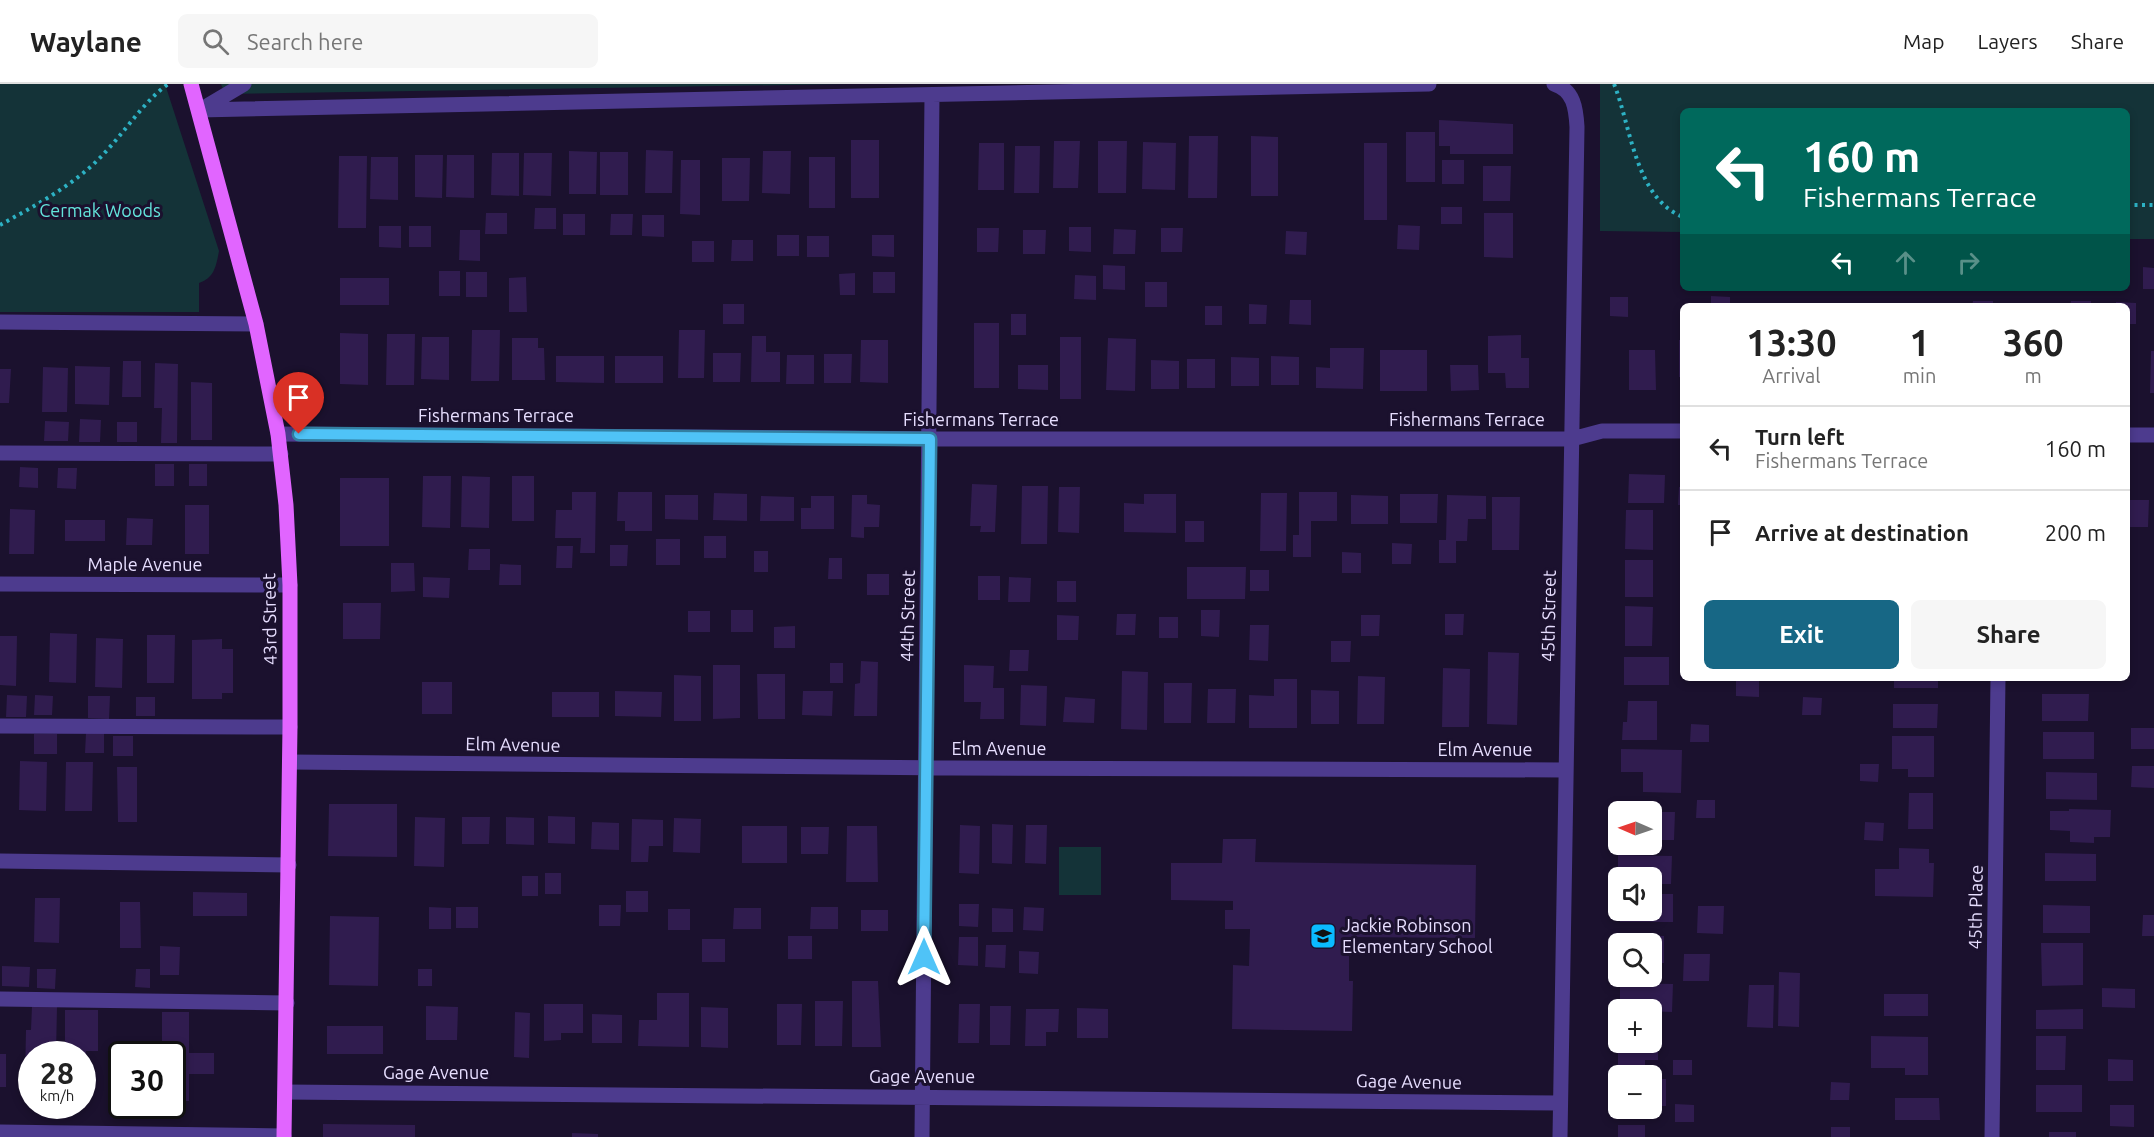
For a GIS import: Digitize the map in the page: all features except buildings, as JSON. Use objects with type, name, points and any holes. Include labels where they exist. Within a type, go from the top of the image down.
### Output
[{"type":"main road","name":"43rd Street","points":[[191,84],[256,324],[279,434],[281,454],[290,585],[289,865],[284,1136]]},
{"type":"street","points":[[199,110],[243,84]]},
{"type":"street","points":[[199,110],[1429,84]]},
{"type":"street","name":"45th Street","points":[[1554,84],[1561,86],[1572,96],[1577,127],[1564,770],[1560,1137]]},
{"type":"street","name":"44th Street","points":[[922,1137],[932,95]]},
{"type":"street","points":[[0,322],[256,324]]},
{"type":"street","name":"Fishermans Terrace","points":[[279,434],[930,439],[1572,440],[1602,431],[1680,431]]},
{"type":"street","points":[[2130,435],[2154,435]]},
{"type":"street","points":[[0,453],[281,454]]},
{"type":"street","name":"Maple Avenue","points":[[0,584],[290,585]]},
{"type":"street","name":"45th Place","points":[[1992,1137],[1998,681]]},
{"type":"street","points":[[0,726],[290,727]]},
{"type":"street","name":"Elm Avenue","points":[[290,762],[925,768],[1564,770]]},
{"type":"street","points":[[0,861],[289,865]]},
{"type":"street","points":[[0,999],[287,1003]]},
{"type":"street","name":"Gage Avenue","points":[[285,1092],[1560,1102]]},
{"type":"street","points":[[0,1132],[284,1136]]},
{"type":"path","points":[[0,225],[44,201],[79,176],[109,149],[128,122],[168,84]]},
{"type":"path","points":[[1614,84],[1635,150],[1651,190],[1664,206],[1680,215]]},
{"type":"path","points":[[2130,205],[2154,205]]},
{"type":"green space","name":"Cermak Woods","points":[[0,84],[165,84],[219,251],[214,271],[199,283],[199,312],[0,312]]},
{"type":"green space","points":[[221,84],[848,84],[225,94]]},
{"type":"green space","points":[[1600,84],[2154,84],[2154,239],[2130,239],[2130,108],[1680,108],[1680,232],[1600,231]]},
{"type":"green space","points":[[1059,847],[1101,847],[1101,895],[1059,895]]},
{"type":"place","name":"Jackie Robinson Elementary School","points":[[1323,936]]},
{"type":"route","points":[[299,434],[930,439],[924,957]]}]
